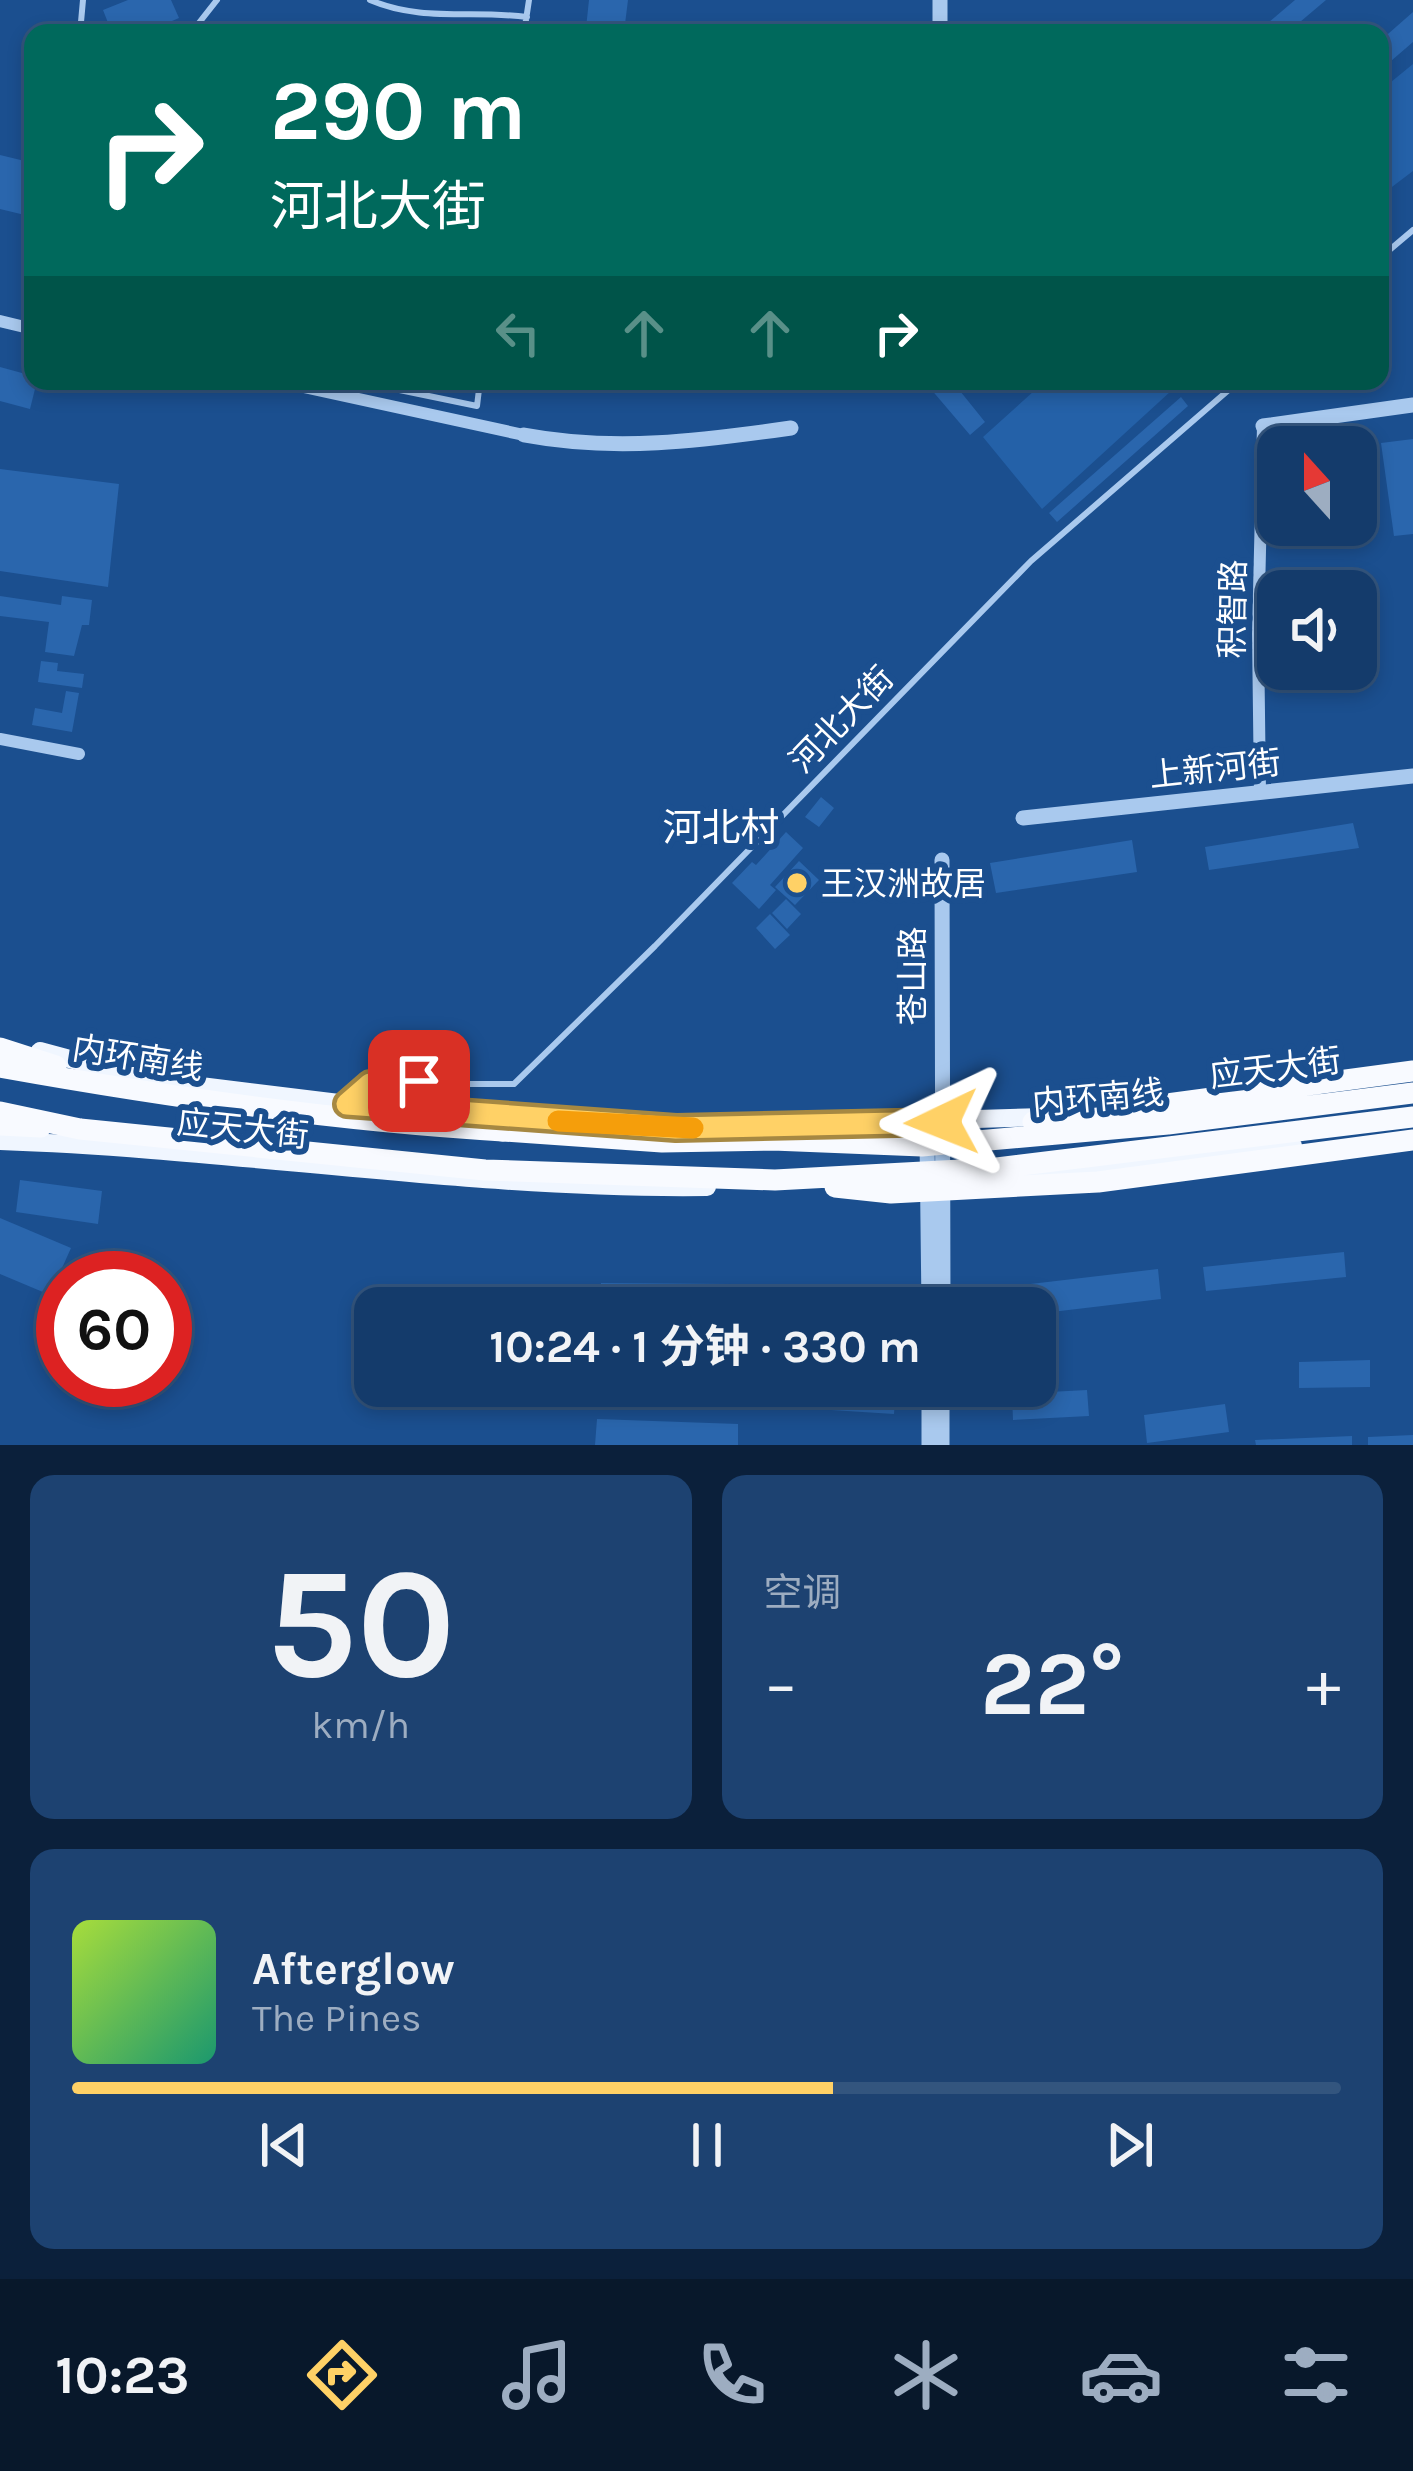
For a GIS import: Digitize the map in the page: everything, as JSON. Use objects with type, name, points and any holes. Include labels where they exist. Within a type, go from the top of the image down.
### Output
[{"type":"highway","points":[[0,1044],[136,1092]]},
{"type":"highway","name":"内环南线","points":[[0,1067],[136,1092],[376,1124],[662,1142],[773,1139],[922,1146],[1168,1124],[1413,1093]]},
{"type":"highway","points":[[773,1139],[995,1127],[1413,1076]]},
{"type":"highway","name":"内环南线","points":[[0,1112],[80,1129],[485,1169],[775,1180],[997,1168],[1413,1117]]},
{"type":"highway","points":[[0,1125],[80,1129]]},
{"type":"highway","points":[[775,1180],[891,1193],[1098,1182],[1413,1135]]},
{"type":"main road","name":"应天大街","points":[[0,1044],[144,1079],[347,1104],[676,1128],[934,1123],[1165,1111],[1413,1076]]},
{"type":"main road","name":"应天大街","points":[[0,1141],[536,1184],[645,1188],[936,1183],[1413,1135]]},
{"type":"street","points":[[317,390],[570,443],[673,445],[791,428]]},
{"type":"street","points":[[1263,426],[1413,405]]},
{"type":"street","name":"积智路","points":[[1260,546],[1260,793]]},
{"type":"street","points":[[0,739],[79,754]]},
{"type":"street","name":"上新河街","points":[[1023,818],[1413,776]]},
{"type":"street","name":"苍山路","points":[[942,860],[934,1123],[942,1287]]},
{"type":"street","name":"苍山路","points":[[930,1287],[936,1183]]},
{"type":"street","points":[[928,1445],[929,1407]]},
{"type":"street","points":[[942,1407],[942,1445]]},
{"type":"lane","points":[[198,24],[217,0]]},
{"type":"lane","points":[[370,0],[436,16],[492,12],[526,17]]},
{"type":"lane","points":[[525,24],[529,0]]},
{"type":"lane","points":[[1389,251],[1413,230]]},
{"type":"lane","points":[[400,390],[477,406],[479,390]]},
{"type":"lane","name":"河北大街","points":[[347,1104],[370,1084],[514,1084],[1031,561],[1229,390]]},
{"type":"shaded area","points":[[1413,64],[1413,171],[1389,189],[1389,84]]},
{"type":"shaded area","points":[[1035,390],[1172,390],[1042,509],[983,437]]},
{"type":"building","points":[[128,0],[171,0],[179,18],[165,24],[108,24],[103,10]]},
{"type":"building","points":[[589,0],[628,0],[625,24],[586,24]]},
{"type":"building","points":[[1295,0],[1326,0],[1298,24],[1267,24]]},
{"type":"building","points":[[1413,12],[1413,42],[1391,61],[1389,33]]},
{"type":"building","points":[[0,155],[24,161],[24,215],[0,209]]},
{"type":"building","points":[[0,367],[24,374],[24,390],[35,390],[30,409],[0,401]]},
{"type":"building","points":[[932,390],[959,390],[985,422],[970,435]]},
{"type":"building","points":[[1181,397],[1188,406],[1057,522],[1049,513]]},
{"type":"building","points":[[1413,439],[1413,534],[1394,536],[1381,443]]},
{"type":"building","points":[[0,469],[119,484],[108,587],[0,571]]},
{"type":"building","points":[[0,596],[61,605],[62,596],[92,600],[89,625],[82,625],[74,656],[45,652],[49,622],[0,616]]},
{"type":"building","points":[[41,661],[58,663],[57,671],[84,674],[82,688],[38,682]]},
{"type":"building","points":[[66,691],[79,693],[72,732],[32,725],[35,708],[62,713]]},
{"type":"building","points":[[821,797],[834,808],[819,827],[805,817]]},
{"type":"building","points":[[1353,823],[1359,848],[1209,870],[1205,847]]},
{"type":"building","points":[[786,832],[803,848],[770,885],[776,890],[759,909],[732,883]]},
{"type":"building","points":[[1132,840],[1137,872],[996,893],[990,863]]},
{"type":"building","name":"王汉洲故居","points":[[799,861],[819,880],[795,905],[775,887]]},
{"type":"building","points":[[786,899],[801,914],[787,929],[772,913]]},
{"type":"building","points":[[770,914],[790,935],[775,949],[756,928]]},
{"type":"building","points":[[20,1180],[102,1191],[98,1224],[16,1212]]},
{"type":"building","points":[[0,1218],[71,1248],[36,1251],[36,1289],[0,1274]]},
{"type":"building","points":[[1344,1252],[1346,1277],[1206,1291],[1203,1267]]},
{"type":"building","points":[[1158,1269],[1161,1299],[1056,1312],[1056,1287],[1022,1285]]},
{"type":"building","points":[[601,1283],[888,1285],[888,1287],[601,1287]]},
{"type":"building","points":[[1370,1360],[1370,1387],[1299,1388],[1299,1362]]},
{"type":"building","points":[[1087,1390],[1089,1416],[1013,1420],[1012,1407],[1056,1407],[1056,1392]]},
{"type":"building","points":[[1225,1404],[1229,1432],[1147,1443],[1144,1415]]},
{"type":"building","points":[[831,1407],[894,1407],[894,1414]]},
{"type":"building","points":[[597,1419],[738,1424],[738,1445],[595,1445]]},
{"type":"building","points":[[1413,1435],[1413,1445],[1368,1445],[1368,1437]]},
{"type":"building","points":[[1352,1436],[1352,1445],[1256,1445],[1255,1440]]},
{"type":"slow traffic","points":[[558,1121],[693,1128]]},
{"type":"place","name":"王汉洲故居","points":[[797,883]]},
{"type":"district","name":"河北村","points":[[721,827]]},
{"type":"route","points":[[419,1081],[370,1084],[347,1104],[676,1128],[942,1122]]}]
